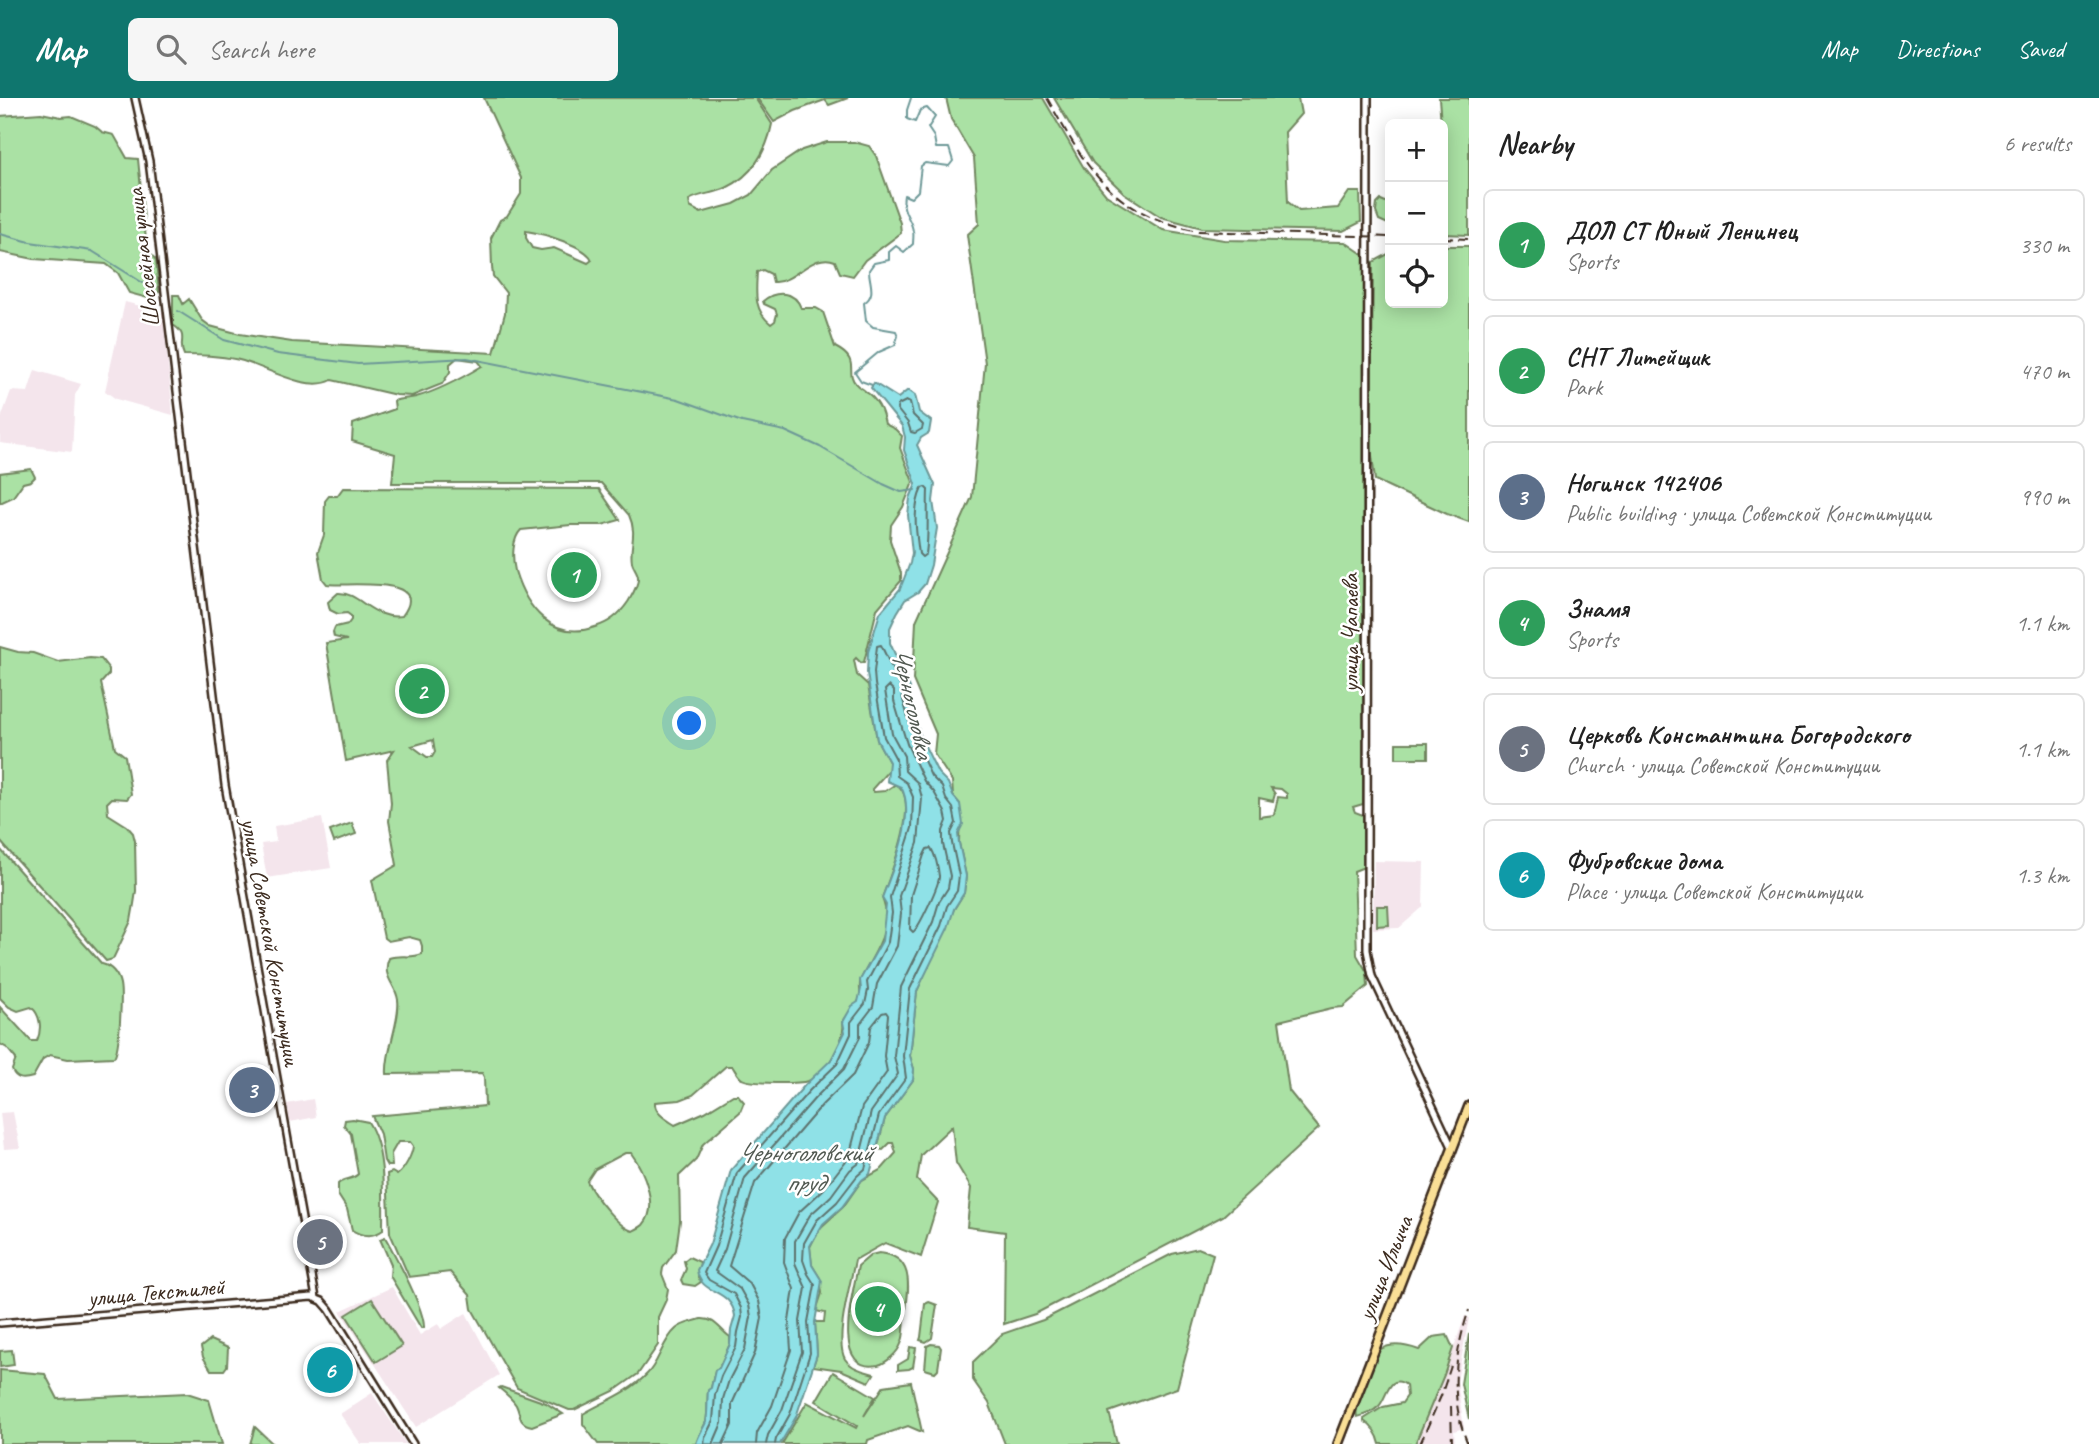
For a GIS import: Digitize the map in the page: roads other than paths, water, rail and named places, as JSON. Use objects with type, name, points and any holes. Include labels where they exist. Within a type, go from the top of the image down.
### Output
[{"type":"main road","name":"улица Ильича","points":[[1338,1444],[1469,1105]]},
{"type":"street","name":"Шоссейная улица","points":[[135,98],[149,161],[180,415]]},
{"type":"street","name":"улица Чапаева","points":[[1368,98],[1367,950],[1372,976],[1453,1149]]},
{"type":"street","name":"улица Советской Конституции","points":[[180,415],[225,785],[316,1298]]},
{"type":"street","name":"улица Текстилей","points":[[0,1323],[295,1297],[316,1298]]},
{"type":"street","points":[[316,1298],[329,1309],[414,1444]]},
{"type":"water","name":"Черноголовский пруд","points":[[874,383],[898,398],[908,390],[915,395],[919,412],[931,421],[929,433],[921,438],[917,445],[935,485],[933,501],[937,528],[931,565],[925,584],[905,600],[897,613],[890,628],[890,643],[910,688],[909,698],[921,738],[938,773],[948,783],[953,796],[960,804],[963,824],[958,834],[966,876],[964,893],[917,991],[910,1056],[914,1069],[913,1080],[885,1118],[870,1174],[862,1180],[842,1207],[823,1224],[810,1246],[812,1265],[822,1281],[815,1322],[817,1354],[796,1417],[780,1444],[696,1444],[706,1422],[708,1390],[711,1388],[715,1370],[719,1368],[730,1344],[735,1316],[728,1300],[704,1284],[697,1270],[710,1244],[731,1170],[805,1085],[831,1060],[845,1032],[843,1022],[852,1006],[858,1002],[860,980],[882,941],[886,905],[882,898],[905,827],[905,798],[901,787],[887,781],[889,762],[877,740],[867,673],[868,652],[880,613],[900,589],[910,563],[912,553],[908,515],[910,498],[916,484],[904,450],[902,426],[871,388]]},
{"type":"waterway","name":"Черноголовка","points":[[872,385],[861,381],[855,372],[879,352],[895,345],[898,336],[896,331],[873,327],[866,321],[864,303],[871,292],[869,270],[874,263],[889,260],[889,252],[896,246],[904,252],[913,244],[912,226],[905,211],[904,195],[911,198],[918,191],[921,166],[925,163],[949,166],[953,161],[949,148],[936,148],[934,137],[928,128],[935,117],[927,108],[920,110],[915,122],[907,119],[911,98]]},
{"type":"waterway","points":[[0,234],[30,242],[92,251],[143,283]]},
{"type":"waterway","points":[[178,311],[224,340],[278,354],[358,364],[467,358],[678,399],[742,422],[785,431],[820,447],[883,484],[901,492],[915,490]]},
{"type":"railway","points":[[1047,98],[1076,147],[1105,185],[1143,213],[1198,231],[1385,237]]},
{"type":"railway","points":[[1448,238],[1469,239]]},
{"type":"railway","points":[[1468,1444],[1458,1411],[1456,1377],[1460,1343],[1469,1310]]},
{"type":"railway","points":[[1420,1444],[1451,1366]]},
{"type":"railway","points":[[1451,1406],[1452,1444]]},
{"type":"place","name":"ДОЛ СТ Юный Ленинец","points":[[574,575]]},
{"type":"place","name":"СНТ Литейщик","points":[[422,691]]},
{"type":"place","name":"Ногинск 142406","points":[[252,1090]]},
{"type":"place","name":"Церковь Константина Богородского","points":[[320,1242]]},
{"type":"place","name":"Знамя","points":[[878,1309]]},
{"type":"place","name":"Фубровские дома","points":[[330,1370]]}]
